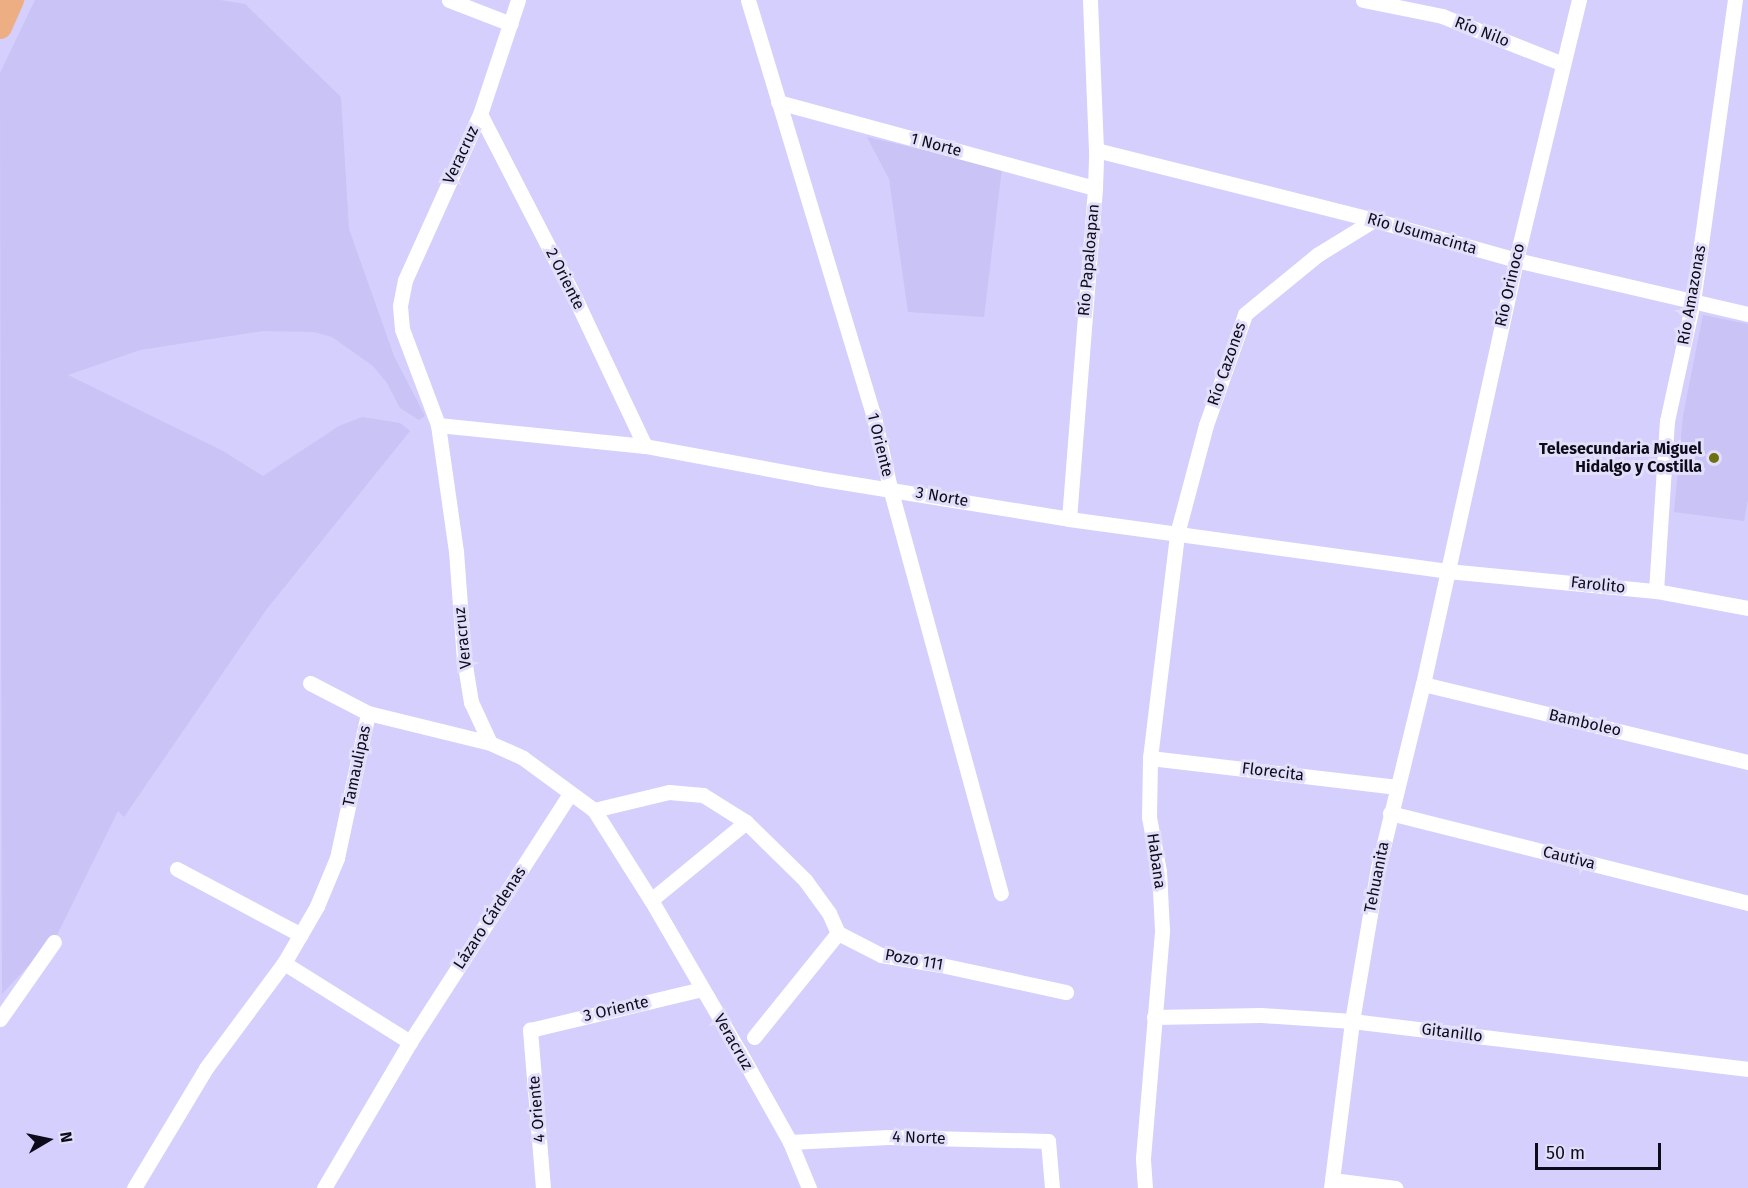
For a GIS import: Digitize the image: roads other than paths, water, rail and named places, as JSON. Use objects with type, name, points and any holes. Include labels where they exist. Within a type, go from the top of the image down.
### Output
[{"type":"main road","points":[[0,27],[12,0]]},
{"type":"street","points":[[449,0],[511,24]]},
{"type":"street","name":"Veracruz","points":[[518,0],[480,114],[405,280],[400,306],[402,329],[438,425],[456,551],[464,659],[471,702],[490,743],[523,758],[594,810],[651,900],[790,1143],[809,1188]]},
{"type":"street","name":"1 Oriente","points":[[748,0],[873,413],[890,488],[1001,893]]},
{"type":"street","name":"Río Papaloapan","points":[[1069,519],[1095,188],[1096,150],[1090,0]]},
{"type":"street","name":"Río Nilo","points":[[1363,0],[1442,16],[1563,63]]},
{"type":"street","name":"Río Orinoco","points":[[1447,571],[1516,260],[1579,0]]},
{"type":"street","name":"Río Amazonas","points":[[1656,591],[1667,421],[1693,302],[1735,0]]},
{"type":"street","name":"1 Norte","points":[[778,102],[1095,188]]},
{"type":"street","name":"2 Oriente","points":[[480,114],[574,296],[645,446]]},
{"type":"street","name":"Río Usumacinta","points":[[1096,150],[1374,220],[1516,260],[1748,314]]},
{"type":"street","name":"Río Cazones","points":[[1177,534],[1206,424],[1245,314],[1317,255],[1374,220]]},
{"type":"street","name":"3 Norte","points":[[438,425],[645,446],[817,478],[890,488],[1069,519],[1447,571]]},
{"type":"street","name":"Habana","points":[[1145,1188],[1143,1158],[1162,930],[1160,871],[1149,817],[1150,758],[1177,534]]},
{"type":"street","name":"Farolito","points":[[1447,571],[1656,591],[1748,608]]},
{"type":"street","name":"Tehuanita","points":[[1331,1184],[1352,1021],[1390,813],[1423,684],[1447,571]]},
{"type":"street","points":[[310,683],[368,713]]},
{"type":"street","name":"Bamboleo","points":[[1423,684],[1748,762]]},
{"type":"street","name":"Tamaulipas","points":[[134,1188],[206,1068],[284,963],[317,906],[337,858],[368,713],[490,743]]},
{"type":"street","name":"Florecita","points":[[1150,758],[1397,787]]},
{"type":"street","points":[[594,810],[669,792],[683,791],[703,795],[746,822],[805,880],[829,913],[838,933]]},
{"type":"street","name":"Lázaro Cárdenas","points":[[324,1188],[410,1042],[570,794]]},
{"type":"street","name":"Cautiva","points":[[1390,813],[1748,903]]},
{"type":"street","points":[[651,900],[746,822]]},
{"type":"street","points":[[177,869],[301,935]]},
{"type":"street","name":"Veracruz","points":[[754,1037],[838,933]]},
{"type":"street","name":"Pozo 111","points":[[838,933],[880,956],[941,965],[1066,992]]},
{"type":"street","points":[[0,1019],[54,942]]},
{"type":"street","points":[[284,963],[410,1042]]},
{"type":"street","name":"3 Oriente","points":[[530,1030],[702,989]]},
{"type":"street","name":"Gitanillo","points":[[1154,1017],[1261,1016],[1352,1021],[1748,1069]]},
{"type":"street","name":"4 Oriente","points":[[530,1030],[543,1188]]},
{"type":"street","name":"4 Norte","points":[[790,1143],[889,1137],[1048,1142],[1052,1188]]},
{"type":"street","points":[[1331,1184],[1395,1188]]},
{"type":"place","name":"Telesecundaria Miguel Hidalgo y Costilla","points":[[1714,458]]}]
